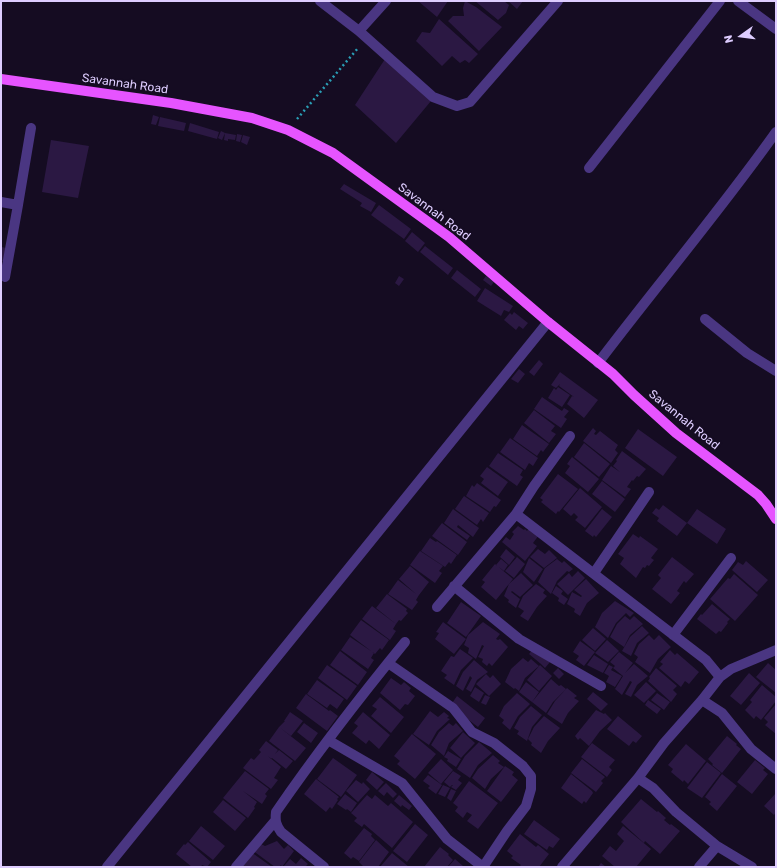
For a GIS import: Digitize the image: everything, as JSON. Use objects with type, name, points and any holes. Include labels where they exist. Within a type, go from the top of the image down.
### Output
[{"type":"main road","name":"Savannah Road","points":[[1,79],[171,103],[252,118],[288,130],[333,153],[449,237],[548,322],[613,374],[676,433],[758,496],[766,504],[776,519]]},
{"type":"street","points":[[320,1],[363,34],[433,96],[457,106],[470,102],[558,1]]},
{"type":"street","points":[[363,34],[386,1]]},
{"type":"street","points":[[589,168],[720,1]]},
{"type":"street","points":[[738,1],[776,29]]},
{"type":"street","points":[[5,277],[31,128]]},
{"type":"street","points":[[598,363],[633,316],[712,219],[776,132]]},
{"type":"street","points":[[1,202],[18,205]]},
{"type":"street","points":[[704,319],[747,353],[776,371]]},
{"type":"street","points":[[108,867],[548,322]]},
{"type":"street","points":[[437,608],[516,514],[570,436]]},
{"type":"street","points":[[594,573],[649,492]]},
{"type":"street","points":[[516,514],[706,660],[720,676]]},
{"type":"street","points":[[673,635],[732,558]]},
{"type":"street","points":[[454,586],[519,639],[601,686]]},
{"type":"street","points":[[236,867],[275,821],[276,812],[307,768],[405,642]]},
{"type":"street","points":[[562,867],[638,778],[664,743],[702,700],[720,676],[731,669],[776,650]]},
{"type":"street","points":[[328,740],[402,783],[447,839],[483,867],[526,806],[531,789],[530,776],[523,766],[494,743],[472,732],[453,708],[388,663]]},
{"type":"street","points":[[702,700],[722,713],[751,749],[776,769]]},
{"type":"street","points":[[638,778],[653,788],[676,812],[717,846],[752,867]]},
{"type":"street","points":[[275,821],[281,832],[324,867]]},
{"type":"street","points":[[699,867],[717,846]]},
{"type":"path","points":[[288,130],[363,34]]},
{"type":"building","points":[[418,1],[448,1],[437,17]]},
{"type":"building","points":[[465,1],[476,7],[502,27],[479,51],[448,21],[453,16],[464,16],[463,8]]},
{"type":"building","points":[[475,1],[504,1],[509,5],[506,13],[498,20]]},
{"type":"building","points":[[508,1],[523,1],[517,9]]},
{"type":"building","points":[[439,19],[478,54],[469,63],[465,60],[460,63],[452,56],[442,66],[416,41],[422,32],[430,33]]},
{"type":"building","points":[[385,59],[431,101],[396,143],[355,105]]},
{"type":"building","points":[[153,115],[159,117],[156,125],[151,124]]},
{"type":"building","points":[[160,117],[186,123],[184,131],[158,126]]},
{"type":"building","points":[[190,123],[219,132],[217,139],[188,131]]},
{"type":"building","points":[[221,131],[225,133],[222,140],[218,138]]},
{"type":"building","points":[[225,133],[236,135],[235,140],[224,140]]},
{"type":"building","points":[[237,134],[242,135],[240,142],[236,141]]},
{"type":"building","points":[[243,135],[250,137],[247,145],[241,142]]},
{"type":"building","points":[[51,140],[89,146],[78,198],[42,192]]},
{"type":"building","points":[[344,184],[376,203],[371,212],[360,206],[362,203],[340,189]]},
{"type":"building","points":[[379,205],[411,229],[404,239],[371,215]]},
{"type":"building","points":[[412,232],[425,243],[418,252],[405,241]]},
{"type":"building","points":[[425,246],[453,268],[448,275],[420,252]]},
{"type":"building","points":[[1,247],[7,248],[4,261],[1,261]]},
{"type":"building","points":[[457,270],[481,289],[475,297],[451,278]]},
{"type":"building","points":[[399,276],[404,279],[399,286],[395,283]]},
{"type":"building","points":[[486,276],[494,282],[491,286],[483,280]]},
{"type":"building","points":[[485,288],[513,306],[509,312],[504,310],[501,316],[477,301]]},
{"type":"building","points":[[514,312],[528,323],[523,329],[519,326],[516,330],[504,320],[510,313],[512,315]]},
{"type":"building","points":[[539,360],[543,364],[534,376],[529,372]]},
{"type":"building","points":[[519,369],[525,374],[518,383],[511,379]]},
{"type":"building","points":[[560,372],[598,400],[584,418],[567,404],[572,396],[574,397],[559,386],[560,384],[556,388],[551,385]]},
{"type":"building","points":[[558,387],[570,395],[562,407],[548,398],[554,388],[556,390]]},
{"type":"building","points":[[542,397],[562,411],[564,408],[569,411],[564,417],[567,419],[561,428],[534,409]]},
{"type":"building","points":[[534,410],[555,426],[551,431],[556,434],[549,443],[524,423]]},
{"type":"building","points":[[522,425],[549,444],[543,452],[541,450],[537,456],[513,439]]},
{"type":"building","points":[[593,428],[596,431],[594,434],[596,435],[600,431],[618,445],[615,450],[618,453],[611,463],[583,441]]},
{"type":"building","points":[[638,429],[677,457],[663,476],[625,448]]},
{"type":"building","points":[[510,438],[538,458],[533,466],[529,463],[525,470],[500,452]]},
{"type":"building","points":[[584,443],[610,464],[599,477],[574,457]]},
{"type":"building","points":[[622,451],[646,469],[639,477],[637,476],[633,481],[632,480],[627,487],[631,489],[625,497],[602,480],[611,466],[620,472],[613,466]]},
{"type":"building","points":[[498,453],[523,470],[520,475],[523,477],[517,486],[489,466]]},
{"type":"building","points":[[572,457],[599,479],[588,492],[565,473],[570,466],[567,464]]},
{"type":"building","points":[[487,467],[508,482],[498,496],[481,483],[484,479],[480,476]]},
{"type":"building","points":[[558,474],[578,489],[556,514],[541,502],[543,500],[540,498]]},
{"type":"building","points":[[602,481],[625,499],[615,512],[592,494]]},
{"type":"building","points":[[477,483],[501,500],[490,512],[466,496],[472,485],[474,487]]},
{"type":"building","points":[[580,488],[602,507],[585,528],[575,520],[578,517],[574,513],[571,516],[563,509]]},
{"type":"building","points":[[464,496],[489,513],[483,522],[481,519],[477,525],[455,509]]},
{"type":"building","points":[[663,505],[687,523],[677,536],[657,521],[659,518],[652,513],[656,508],[659,510]]},
{"type":"building","points":[[453,509],[479,528],[473,537],[458,525],[457,527],[470,536],[467,540],[444,523]]},
{"type":"building","points":[[602,509],[612,517],[596,537],[594,535],[593,537],[585,531]]},
{"type":"building","points":[[697,509],[726,529],[717,544],[687,523]]},
{"type":"building","points":[[442,523],[467,542],[458,555],[432,536]]},
{"type":"building","points":[[518,526],[527,531],[530,527],[539,535],[533,543],[537,546],[525,561],[502,542],[506,537],[510,540],[514,534],[512,532]]},
{"type":"building","points":[[633,534],[639,538],[640,536],[658,549],[651,558],[654,560],[649,566],[647,565],[645,568],[643,567],[636,578],[620,564],[624,558],[618,554]]},
{"type":"building","points":[[430,538],[457,555],[451,564],[449,562],[445,567],[421,551]]},
{"type":"building","points":[[506,549],[515,557],[509,565],[500,557]]},
{"type":"building","points":[[538,549],[545,554],[549,550],[557,558],[544,568],[530,557]]},
{"type":"building","points":[[420,551],[443,566],[439,571],[442,573],[435,583],[410,565]]},
{"type":"building","points":[[517,557],[525,564],[514,578],[505,571]]},
{"type":"building","points":[[672,557],[694,574],[686,583],[684,581],[677,591],[680,593],[671,604],[652,589],[661,578],[658,575]]},
{"type":"building","points":[[529,558],[543,569],[534,582],[523,572]]},
{"type":"building","points":[[501,559],[508,565],[504,571],[496,565]]},
{"type":"building","points":[[557,559],[562,563],[564,561],[573,569],[569,572],[567,571],[557,581],[551,594],[538,582],[545,568]]},
{"type":"building","points":[[746,561],[768,580],[757,592],[732,570],[738,562],[743,565]]},
{"type":"building","points":[[495,564],[513,579],[496,600],[481,587],[485,582],[482,580]]},
{"type":"building","points":[[410,566],[429,582],[419,595],[416,600],[418,602],[412,610],[388,594],[398,580],[416,594],[399,579]]},
{"type":"building","points":[[578,571],[585,578],[568,595],[557,584],[569,573],[572,577]]},
{"type":"building","points":[[521,573],[533,585],[520,597],[512,591],[511,592],[520,599],[516,608],[508,602],[509,600],[504,596],[509,584]]},
{"type":"building","points":[[734,574],[758,595],[735,621],[710,599],[728,578],[730,579]]},
{"type":"building","points":[[586,579],[599,593],[587,603],[580,616],[574,612],[575,609],[567,604],[572,592],[581,597],[582,596],[574,590]]},
{"type":"building","points":[[536,584],[545,590],[543,593],[547,596],[537,607],[528,621],[520,616],[524,611],[518,607],[523,596]]},
{"type":"building","points":[[556,586],[563,591],[561,594],[568,599],[564,605],[558,601],[559,598],[552,593]]},
{"type":"building","points":[[387,594],[407,609],[406,611],[408,613],[396,624],[376,608]]},
{"type":"building","points":[[615,601],[634,613],[630,617],[626,613],[616,623],[608,638],[595,627],[602,613]]},
{"type":"building","points":[[461,602],[481,616],[466,637],[447,623]]},
{"type":"building","points":[[712,604],[730,619],[721,632],[719,631],[716,634],[697,619]]},
{"type":"building","points":[[372,606],[396,624],[393,629],[396,631],[390,640],[362,619]]},
{"type":"building","points":[[625,616],[630,620],[634,616],[643,624],[630,635],[624,647],[610,637],[617,624]]},
{"type":"building","points":[[361,620],[389,640],[382,650],[380,648],[375,654],[350,635]]},
{"type":"building","points":[[443,622],[466,639],[454,654],[435,639],[439,633],[436,632]]},
{"type":"building","points":[[483,622],[500,634],[496,639],[500,639],[508,647],[492,666],[489,663],[487,666],[482,662],[483,659],[478,657],[484,646],[482,645],[476,659],[468,653],[469,648],[464,645],[468,635]]},
{"type":"building","points":[[642,626],[649,633],[637,643],[631,656],[622,651],[630,637]]},
{"type":"building","points":[[593,628],[606,639],[595,651],[582,640]]},
{"type":"building","points":[[649,635],[654,640],[659,635],[671,647],[658,659],[650,673],[635,662],[638,657],[634,654],[639,644]]},
{"type":"building","points":[[350,637],[374,653],[371,658],[374,660],[368,669],[341,650]]},
{"type":"building","points":[[607,640],[619,651],[608,662],[595,653]]},
{"type":"building","points":[[580,641],[595,652],[584,666],[576,660],[579,656],[573,652]]},
{"type":"building","points":[[460,649],[473,658],[461,670],[454,685],[444,678],[447,675],[441,671],[451,656],[454,657]]},
{"type":"building","points":[[533,649],[550,662],[545,668],[529,654]]},
{"type":"building","points":[[670,650],[675,655],[677,653],[699,672],[689,684],[685,681],[681,687],[659,668],[663,664],[660,662]]},
{"type":"building","points":[[340,651],[367,672],[358,685],[330,665]]},
{"type":"building","points":[[619,652],[633,663],[625,673],[634,664],[648,676],[637,685],[631,697],[625,694],[632,682],[630,681],[622,695],[615,689],[623,676],[613,668],[615,666],[610,662]]},
{"type":"building","points":[[594,655],[608,664],[603,673],[587,665]]},
{"type":"building","points":[[523,658],[528,662],[531,659],[539,666],[525,678],[519,691],[505,682],[511,669]]},
{"type":"building","points":[[474,660],[488,672],[477,680],[471,692],[466,689],[472,678],[470,676],[463,691],[456,686],[463,672]]},
{"type":"building","points":[[768,663],[776,670],[776,693],[756,677]]},
{"type":"building","points":[[327,665],[357,686],[347,700],[318,678]]},
{"type":"building","points":[[540,665],[552,676],[539,691],[527,680]]},
{"type":"building","points":[[609,665],[613,667],[611,670],[622,676],[615,687],[606,682],[609,676],[604,673]]},
{"type":"building","points":[[558,668],[564,674],[559,679],[553,673]]},
{"type":"building","points":[[656,668],[677,686],[673,690],[677,694],[671,702],[648,681],[650,678],[649,677]]},
{"type":"building","points":[[749,673],[760,683],[741,705],[730,696]]},
{"type":"building","points":[[486,674],[490,678],[493,675],[501,684],[489,696],[476,684]]},
{"type":"building","points":[[391,678],[401,685],[404,682],[411,688],[409,691],[415,696],[408,705],[405,704],[400,710],[380,693]]},
{"type":"building","points":[[551,679],[559,686],[561,685],[566,689],[553,702],[546,713],[532,702]]},
{"type":"building","points":[[317,680],[344,699],[337,709],[330,704],[327,708],[307,694]]},
{"type":"building","points":[[526,682],[539,692],[532,702],[519,692]]},
{"type":"building","points":[[646,682],[656,691],[644,703],[634,695]]},
{"type":"building","points":[[762,685],[776,697],[776,701],[761,720],[756,716],[754,719],[745,710],[752,702],[750,700]]},
{"type":"building","points":[[475,687],[484,693],[479,702],[470,696]]},
{"type":"building","points":[[567,688],[577,696],[574,698],[579,701],[568,713],[562,724],[547,714],[555,701]]},
{"type":"building","points":[[593,692],[608,704],[601,711],[587,699]]},
{"type":"building","points":[[517,693],[530,704],[518,716],[510,730],[502,723],[504,720],[499,716],[504,706]]},
{"type":"building","points":[[657,693],[670,702],[664,710],[651,700]]},
{"type":"building","points":[[306,694],[338,716],[327,731],[296,708]]},
{"type":"building","points":[[485,695],[490,697],[486,705],[481,703]]},
{"type":"building","points":[[457,696],[485,718],[478,727],[450,706]]},
{"type":"building","points":[[380,697],[404,717],[391,733],[371,716],[377,709],[372,706]]},
{"type":"building","points":[[648,700],[661,709],[657,714],[645,705]]},
{"type":"building","points":[[776,704],[776,734],[765,725],[768,722],[764,718]]},
{"type":"building","points":[[531,706],[542,715],[532,727],[527,741],[517,734],[519,731],[514,728],[520,717]]},
{"type":"building","points":[[596,710],[604,714],[605,713],[612,720],[600,731],[589,746],[580,738],[578,740],[575,736]]},
{"type":"building","points":[[430,711],[438,717],[444,712],[449,716],[447,718],[450,719],[437,731],[429,745],[413,734]]},
{"type":"building","points":[[290,712],[303,721],[291,736],[279,727],[285,721]]},
{"type":"building","points":[[363,712],[390,735],[379,749],[369,740],[366,744],[352,733],[358,726],[354,723]]},
{"type":"building","points":[[544,716],[560,728],[548,741],[541,753],[531,745],[532,743],[528,739],[534,727]]},
{"type":"building","points":[[618,716],[642,736],[636,743],[633,741],[629,746],[607,729]]},
{"type":"building","points":[[304,723],[318,733],[311,743],[297,732]]},
{"type":"building","points":[[449,723],[453,726],[456,723],[463,731],[449,743],[444,756],[431,745],[439,732]]},
{"type":"building","points":[[279,727],[306,748],[295,761],[269,741]]},
{"type":"building","points":[[463,732],[475,743],[461,758],[450,748]]},
{"type":"building","points":[[412,734],[436,754],[415,779],[397,764],[400,761],[394,756]]},
{"type":"building","points":[[727,736],[741,749],[722,773],[712,765],[713,764],[708,759]]},
{"type":"building","points":[[266,741],[278,750],[275,754],[279,750],[293,761],[286,769],[272,758],[271,759],[281,767],[274,778],[278,780],[271,789],[243,768],[251,758],[254,760],[261,752],[259,750]]},
{"type":"building","points":[[479,742],[492,753],[478,765],[470,778],[457,769],[465,756]]},
{"type":"building","points":[[592,743],[615,760],[609,767],[612,770],[607,777],[581,757]]},
{"type":"building","points":[[686,744],[706,761],[688,784],[684,780],[683,782],[671,772],[673,769],[668,765]]},
{"type":"building","points":[[448,751],[461,759],[456,767],[444,757]]},
{"type":"building","points":[[493,755],[500,761],[498,763],[504,767],[491,779],[485,789],[472,778],[478,769]]},
{"type":"building","points":[[333,758],[357,775],[341,797],[317,779]]},
{"type":"building","points":[[441,759],[453,770],[441,784],[428,773]]},
{"type":"building","points":[[582,759],[605,777],[601,781],[603,783],[596,792],[571,773]]},
{"type":"building","points":[[755,760],[765,768],[763,770],[768,774],[752,794],[737,782]]},
{"type":"building","points":[[707,762],[721,773],[702,798],[687,788]]},
{"type":"building","points":[[505,766],[514,772],[512,775],[518,780],[501,802],[487,791]]},
{"type":"building","points":[[245,771],[269,789],[265,794],[267,796],[262,804],[243,791],[257,802],[248,818],[223,798]]},
{"type":"building","points":[[453,771],[461,776],[458,780],[462,783],[456,790],[451,787],[453,785],[450,787],[444,782]]},
{"type":"building","points":[[372,772],[384,782],[377,790],[366,780]]},
{"type":"building","points":[[571,774],[592,791],[593,793],[586,803],[584,801],[582,804],[561,788]]},
{"type":"building","points":[[722,774],[737,786],[717,811],[709,804],[711,802],[705,797]]},
{"type":"building","points":[[428,775],[442,785],[436,794],[428,788],[430,786],[423,781]]},
{"type":"building","points":[[316,779],[339,797],[332,809],[330,807],[326,812],[304,794]]},
{"type":"building","points":[[356,780],[362,784],[363,782],[370,789],[358,802],[346,791]]},
{"type":"building","points":[[469,781],[498,803],[478,829],[467,821],[472,815],[467,812],[463,818],[455,811],[458,807],[453,803]]},
{"type":"building","points":[[386,783],[397,794],[393,798],[387,792],[384,796],[378,791]]},
{"type":"building","points":[[443,785],[450,788],[445,797],[438,794]]},
{"type":"building","points":[[451,789],[456,791],[451,801],[447,798]]},
{"type":"building","points":[[776,793],[776,812],[774,815],[764,806]]},
{"type":"building","points":[[345,794],[357,803],[351,812],[337,804]]},
{"type":"building","points":[[367,795],[372,799],[375,795],[388,806],[391,803],[413,822],[392,848],[364,824],[362,827],[354,821],[357,818],[351,813]]},
{"type":"building","points":[[399,795],[412,806],[409,810],[402,805],[401,807],[394,801]]},
{"type":"building","points":[[641,799],[666,818],[664,820],[670,825],[671,824],[680,831],[660,854],[645,841],[644,843],[621,822]]},
{"type":"building","points":[[223,800],[246,818],[235,831],[213,812]]},
{"type":"building","points":[[534,820],[560,839],[553,848],[549,846],[547,850],[524,834]]},
{"type":"building","points":[[415,824],[428,835],[407,862],[393,851]]},
{"type":"building","points":[[201,826],[225,846],[213,860],[189,841]]},
{"type":"building","points":[[623,826],[651,849],[636,867],[615,867],[602,856],[610,846],[616,851],[624,841],[617,834]]},
{"type":"building","points":[[364,828],[372,834],[371,836],[375,840],[359,861],[353,857],[351,859],[344,853]]},
{"type":"building","points":[[520,834],[536,847],[538,845],[549,854],[539,867],[519,867],[521,865],[511,858],[513,856],[507,851]]},
{"type":"building","points":[[376,840],[389,852],[378,867],[364,867],[359,862]]},
{"type":"building","points":[[277,841],[284,849],[288,845],[294,851],[282,867],[281,865],[279,867],[275,867],[252,850],[259,843],[265,846]]},
{"type":"building","points":[[188,842],[211,862],[207,867],[202,865],[201,867],[192,867],[176,854],[184,844],[185,845]]},
{"type":"building","points":[[440,847],[449,854],[448,855],[453,860],[447,867],[424,867]]},
{"type":"building","points":[[251,852],[272,867],[240,867]]},
{"type":"building","points":[[392,853],[409,867],[380,867]]},
{"type":"building","points":[[301,858],[308,864],[305,867],[283,867],[290,859],[296,864]]},
{"type":"building","points":[[455,859],[463,866],[448,867]]},
{"type":"building","points":[[601,863],[606,867],[598,867]]}]
